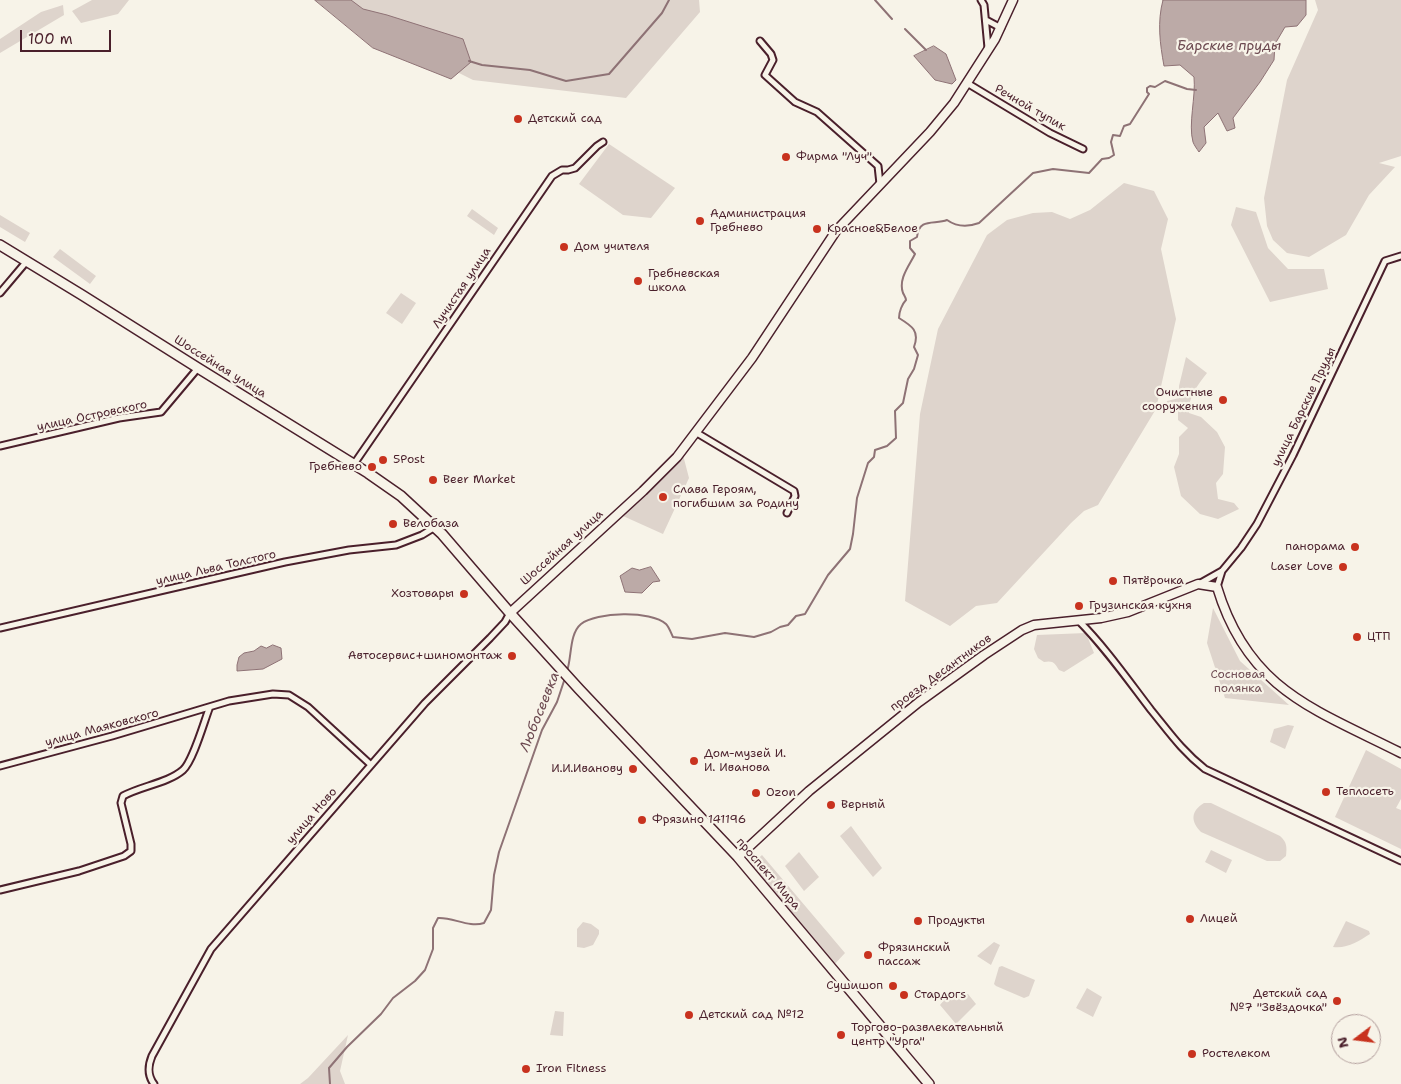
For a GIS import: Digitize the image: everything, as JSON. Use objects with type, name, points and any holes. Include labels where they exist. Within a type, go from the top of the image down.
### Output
[{"type":"main road","name":"Шоссейная улица","points":[[0,245],[397,492],[435,527],[510,613]]},
{"type":"main road","name":"проспект Мира","points":[[510,613],[738,857],[928,1084]]},
{"type":"street","points":[[981,0],[984,5],[988,50]]},
{"type":"street","name":"Шоссейная улица","points":[[510,613],[668,467],[697,432],[773,327],[836,231],[930,132],[968,83],[1000,28],[1013,0]]},
{"type":"street","points":[[986,20],[1000,28]]},
{"type":"street","points":[[760,41],[773,60],[765,75],[795,102],[817,112],[878,166],[880,184]]},
{"type":"street","name":"Речной тупик","points":[[968,83],[1050,133],[1083,149]]},
{"type":"street","name":"Лучистая улица","points":[[354,464],[552,176],[558,171],[575,168],[603,142]]},
{"type":"street","name":"улица Барские Пруды","points":[[1222,571],[1241,548],[1257,524],[1291,458],[1385,261],[1401,256]]},
{"type":"street","points":[[0,292],[27,261]]},
{"type":"street","name":"улица Островского","points":[[0,446],[119,418],[161,412],[198,368]]},
{"type":"street","points":[[697,432],[794,491],[795,496],[787,513]]},
{"type":"street","name":"улица Льва Толстого","points":[[0,628],[285,562],[350,550],[396,545],[422,535],[435,527]]},
{"type":"street","points":[[1198,584],[1222,571]]},
{"type":"street","points":[[1222,571],[1217,587],[1237,638],[1254,662],[1272,680],[1294,697],[1325,716],[1401,753]]},
{"type":"street","points":[[1198,584],[1217,587]]},
{"type":"street","name":"проезд Десантников","points":[[738,857],[827,776],[924,698],[1012,636],[1034,625],[1128,612],[1198,584]]},
{"type":"street","name":"улица Ново","points":[[154,1084],[150,1080],[148,1070],[152,1056],[211,949],[425,702],[490,638],[505,622],[510,613]]},
{"type":"street","points":[[1078,620],[1178,746],[1205,769],[1401,861]]},
{"type":"street","name":"улица Маяковского","points":[[0,766],[209,709],[229,701],[273,694],[289,695],[308,707],[370,764]]},
{"type":"street","points":[[0,890],[79,871],[132,852],[121,803],[123,796],[175,775],[185,768],[209,709]]},
{"type":"green space","points":[[92,0],[129,0],[118,14],[81,23],[72,11]]},
{"type":"green space","points":[[340,0],[699,0],[700,12],[626,98],[473,80],[417,52]]},
{"type":"green space","points":[[1315,0],[1401,0],[1401,156],[1379,163],[1395,167],[1369,195],[1346,235],[1309,257],[1287,253],[1273,240],[1267,226],[1264,198],[1287,80],[1318,10]]},
{"type":"green space","points":[[63,5],[64,15],[0,53],[0,39],[41,12]]},
{"type":"green space","points":[[609,144],[675,188],[651,218],[623,215],[579,184]]},
{"type":"green space","points":[[1124,183],[1154,191],[1168,219],[1161,249],[1176,319],[1156,409],[1098,505],[1084,511],[1071,523],[997,603],[976,606],[950,626],[905,601],[920,414],[938,329],[987,235],[1007,220],[1033,213],[1052,212],[1070,219],[1090,210]]},
{"type":"green space","points":[[1236,207],[1256,212],[1268,248],[1288,269],[1324,269],[1328,289],[1270,302],[1231,225]]},
{"type":"green space","points":[[472,209],[498,228],[494,235],[467,216]]},
{"type":"green space","points":[[0,215],[30,233],[25,242],[0,227]]},
{"type":"green space","points":[[60,249],[96,276],[90,284],[53,257]]},
{"type":"green space","points":[[401,293],[416,303],[402,324],[386,313]]},
{"type":"green space","points":[[1186,357],[1207,373],[1192,397],[1189,413],[1201,417],[1217,432],[1225,447],[1223,474],[1216,483],[1218,499],[1234,503],[1239,509],[1218,519],[1200,514],[1181,496],[1174,467],[1179,454],[1179,437],[1188,428],[1178,420],[1178,408],[1166,411],[1167,401],[1179,398],[1179,386]]},
{"type":"green space","points":[[683,455],[689,478],[663,534],[623,516],[658,483]]},
{"type":"green space","name":"Сосновая полянка","points":[[1213,608],[1240,661],[1289,705],[1225,698],[1207,643]]},
{"type":"green space","points":[[1086,633],[1094,653],[1064,672],[1059,670],[1050,661],[1044,662],[1038,658],[1034,649],[1037,635]]},
{"type":"green space","points":[[1288,725],[1294,726],[1285,749],[1270,742],[1274,729]]},
{"type":"green space","points":[[1366,750],[1401,769],[1401,799],[1396,808],[1401,810],[1401,849],[1335,817]]},
{"type":"green space","points":[[1204,803],[1211,803],[1280,836],[1286,845],[1286,856],[1280,861],[1267,861],[1201,832],[1195,824],[1194,813]]},
{"type":"green space","points":[[851,826],[882,868],[873,877],[840,836]]},
{"type":"green space","points":[[1211,850],[1232,860],[1226,873],[1205,862]]},
{"type":"green space","points":[[799,852],[819,877],[804,891],[785,866]]},
{"type":"green space","points":[[762,855],[845,953],[832,967],[749,867]]},
{"type":"green space","points":[[1346,921],[1369,931],[1370,934],[1348,946],[1333,947]]},
{"type":"green space","points":[[583,922],[591,924],[599,930],[593,945],[584,948],[577,947],[577,929]]},
{"type":"green space","points":[[994,942],[1000,945],[991,965],[977,956]]},
{"type":"green space","points":[[1002,966],[1035,980],[1029,996],[1024,998],[994,984],[999,967]]},
{"type":"green space","points":[[1087,988],[1102,997],[1093,1017],[1076,1008]]},
{"type":"green space","points":[[968,994],[976,1004],[956,1024],[940,1005],[948,995]]},
{"type":"green space","points":[[555,1011],[564,1012],[563,1036],[550,1035]]},
{"type":"green space","points":[[348,1035],[340,1071],[345,1084],[300,1084],[308,1078]]},
{"type":"water","points":[[315,0],[351,0],[363,9],[463,39],[471,62],[451,79],[373,48]]},
{"type":"water","name":"Барские пруды","points":[[1163,0],[1306,0],[1306,15],[1297,26],[1285,27],[1275,44],[1274,60],[1233,118],[1235,128],[1227,131],[1218,113],[1204,127],[1206,143],[1199,152],[1193,143],[1192,135],[1194,77],[1180,65],[1164,66],[1160,33],[1160,16]]},
{"type":"water","points":[[934,46],[946,54],[956,80],[952,84],[935,80],[914,56]]},
{"type":"water","points":[[651,567],[660,581],[653,582],[642,593],[625,592],[620,576],[632,568],[639,570]]},
{"type":"water","points":[[273,645],[281,648],[282,659],[263,669],[237,671],[239,657],[244,653],[254,651],[261,646],[266,648]]},
{"type":"waterway","points":[[469,61],[482,65],[530,70],[566,81],[609,74],[662,13],[669,0]]},
{"type":"waterway","points":[[875,0],[892,19]]},
{"type":"waterway","points":[[905,29],[926,50]]},
{"type":"waterway","name":"Любосеевка","points":[[567,671],[574,634],[577,628],[588,620],[598,617],[624,614],[648,616],[659,619],[666,624],[673,637],[692,639],[725,633],[754,637],[788,625],[796,616],[805,614],[828,575],[850,549],[857,498],[868,463],[874,457],[875,450],[887,446],[896,438],[895,411],[903,403],[908,379],[914,369],[918,355],[914,347],[916,341],[914,330],[899,318],[901,308],[906,300],[902,288],[903,278],[915,254],[910,248],[910,241],[917,237],[918,231],[924,224],[947,220],[963,226],[979,223],[1033,173],[1053,169],[1089,173],[1102,159],[1114,155],[1111,142],[1113,135],[1120,136],[1124,126],[1130,124],[1149,94],[1147,88],[1150,86],[1155,87],[1165,81],[1187,89],[1196,90]]},
{"type":"waterway","name":"Любосеевка","points":[[330,1084],[329,1068],[347,1047],[381,1014],[393,998],[415,981],[425,970],[433,949],[433,928],[438,918],[473,924],[484,923],[491,910],[494,875],[499,852],[542,730],[557,702],[565,678]]},
{"type":"place","name":"Детский сад","points":[[518,119]]},
{"type":"place","name":"Фирма \"Луч\"","points":[[786,157]]},
{"type":"place","name":"Администрация Гребнево","points":[[700,221]]},
{"type":"place","name":"Красное&Белое","points":[[817,229]]},
{"type":"place","name":"Дом учителя","points":[[564,247]]},
{"type":"place","name":"Гребневская школа","points":[[638,281]]},
{"type":"place","name":"Очистные сооружения","points":[[1223,400]]},
{"type":"place","name":"5Post","points":[[383,460]]},
{"type":"place","name":"Гребнево","points":[[372,467]]},
{"type":"place","name":"Beer Market","points":[[433,480]]},
{"type":"place","name":"Слава Героям, погибшим за Родину","points":[[663,497]]},
{"type":"place","name":"Велобаза","points":[[393,524]]},
{"type":"place","name":"панорама","points":[[1355,547]]},
{"type":"place","name":"Laser Love","points":[[1343,567]]},
{"type":"place","name":"Пятёрочка","points":[[1113,581]]},
{"type":"place","name":"Хозтовары","points":[[464,594]]},
{"type":"place","name":"Грузинская кухня","points":[[1079,606]]},
{"type":"place","name":"ЦТП","points":[[1357,637]]},
{"type":"place","name":"Автосервис+шиномонтаж","points":[[512,656]]},
{"type":"place","name":"Дом-музей И. И. Иванова","points":[[694,761]]},
{"type":"place","name":"И.И.Иванову","points":[[633,769]]},
{"type":"place","name":"Теплосеть","points":[[1326,792]]},
{"type":"place","name":"Ozon","points":[[756,793]]},
{"type":"place","name":"Верный","points":[[831,805]]},
{"type":"place","name":"Фрязино 141196","points":[[642,820]]},
{"type":"place","name":"Лицей","points":[[1190,919]]},
{"type":"place","name":"Продукты","points":[[918,921]]},
{"type":"place","name":"Фрязинский пассаж","points":[[868,955]]},
{"type":"place","name":"Сушишоп","points":[[893,986]]},
{"type":"place","name":"Стардогs","points":[[904,995]]},
{"type":"place","name":"Детский сад №7 \"Звёздочка\"","points":[[1337,1001]]},
{"type":"place","name":"Детский сад №12","points":[[689,1015]]},
{"type":"place","name":"Торгово-развлекательный центр \"Урга\"","points":[[841,1035]]},
{"type":"place","name":"Ростелеком","points":[[1192,1054]]},
{"type":"place","name":"Iron Fitness","points":[[526,1069]]}]
